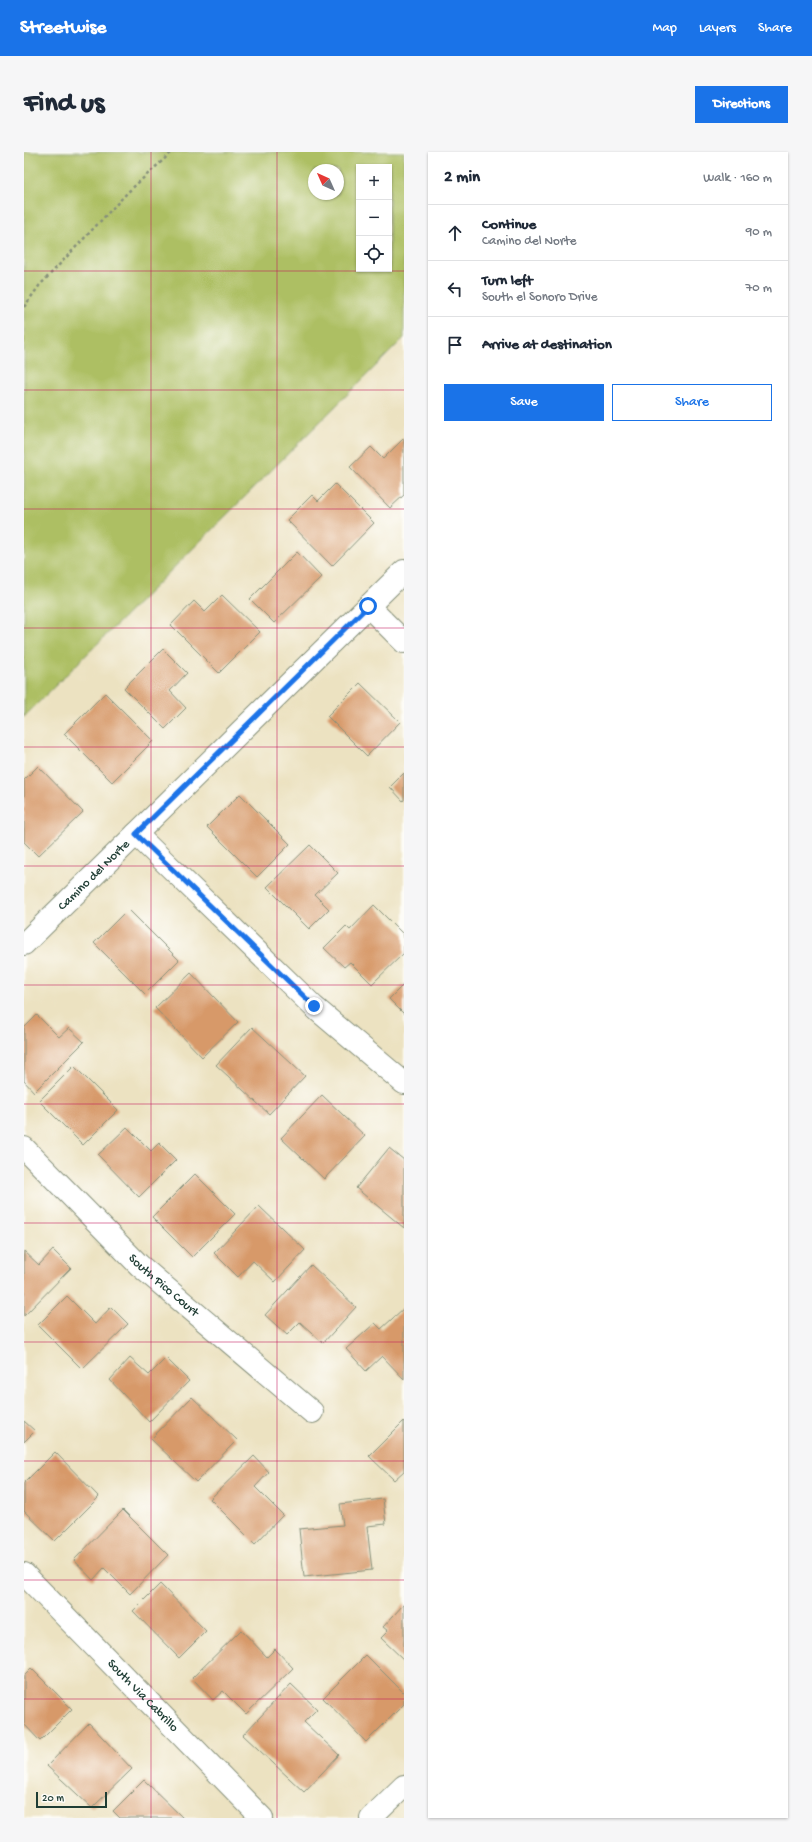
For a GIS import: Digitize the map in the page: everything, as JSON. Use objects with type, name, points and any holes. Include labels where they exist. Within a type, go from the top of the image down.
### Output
[{"type":"street","name":"Camino del Norte","points":[[24,944],[404,571]]},
{"type":"street","points":[[368,606],[404,642]]},
{"type":"street","points":[[136,834],[314,1006],[404,1084]]},
{"type":"street","name":"South Pico Court","points":[[24,1148],[139,1264],[312,1412]]},
{"type":"street","name":"South Via Cabrillo","points":[[24,1574],[262,1818]]},
{"type":"street","points":[[371,1818],[404,1786]]},
{"type":"path","points":[[24,308],[39,286],[128,192],[172,152]]},
{"type":"green space","points":[[24,152],[404,152],[404,338],[24,717]]},
{"type":"building","points":[[404,438],[404,495],[390,508],[350,467],[371,447],[383,459]]},
{"type":"building","points":[[335,484],[374,523],[332,566],[287,520],[312,495],[318,501]]},
{"type":"building","points":[[297,552],[321,577],[274,623],[250,599]]},
{"type":"building","points":[[222,595],[260,632],[219,673],[171,625],[194,601],[205,612]]},
{"type":"building","points":[[163,649],[187,673],[170,691],[186,708],[165,729],[124,688]]},
{"type":"building","points":[[360,683],[400,722],[367,756],[327,716]]},
{"type":"building","points":[[105,693],[153,741],[112,782],[64,734]]},
{"type":"building","points":[[38,766],[83,812],[38,856],[24,842],[24,780]]},
{"type":"building","points":[[404,773],[404,800],[403,801],[390,787]]},
{"type":"building","points":[[240,794],[290,844],[257,877],[207,827]]},
{"type":"building","points":[[310,845],[338,873],[315,895],[329,909],[309,929],[267,887]]},
{"type":"building","points":[[374,905],[404,935],[404,953],[372,984],[350,962],[344,967],[324,948],[346,926],[350,930]]},
{"type":"building","points":[[128,909],[179,960],[145,994],[94,943]]},
{"type":"building","points":[[191,973],[238,1022],[202,1057],[155,1008]]},
{"type":"building","points":[[404,984],[404,1014],[389,999]]},
{"type":"building","points":[[37,1015],[59,1037],[69,1028],[84,1042],[34,1092],[24,1081],[24,1028]]},
{"type":"building","points":[[252,1027],[305,1076],[269,1114],[216,1065]]},
{"type":"building","points":[[74,1066],[118,1110],[83,1145],[39,1101]]},
{"type":"building","points":[[322,1095],[365,1136],[324,1179],[281,1138]]},
{"type":"building","points":[[127,1127],[151,1151],[159,1143],[176,1160],[139,1197],[98,1155]]},
{"type":"building","points":[[389,1148],[404,1160],[404,1228],[356,1188]]},
{"type":"building","points":[[195,1174],[235,1214],[192,1257],[152,1217]]},
{"type":"building","points":[[259,1206],[305,1250],[275,1282],[253,1261],[238,1277],[214,1253]]},
{"type":"building","points":[[53,1250],[71,1268],[24,1316],[24,1251],[39,1265]]},
{"type":"building","points":[[311,1265],[356,1307],[323,1343],[300,1322],[287,1335],[265,1315]]},
{"type":"building","points":[[67,1296],[95,1324],[111,1307],[128,1324],[82,1369],[38,1325]]},
{"type":"building","points":[[404,1308],[404,1379],[382,1356],[366,1371],[346,1349],[375,1323],[381,1329]]},
{"type":"building","points":[[130,1358],[149,1375],[166,1358],[189,1381],[149,1422],[110,1380]]},
{"type":"building","points":[[192,1397],[237,1440],[196,1482],[151,1439]]},
{"type":"building","points":[[24,1421],[35,1431],[24,1442]]},
{"type":"building","points":[[404,1421],[404,1471],[394,1480],[369,1456]]},
{"type":"building","points":[[55,1452],[99,1497],[55,1541],[24,1511],[24,1483]]},
{"type":"building","points":[[254,1456],[269,1472],[255,1487],[283,1515],[255,1544],[210,1499]]},
{"type":"building","points":[[383,1499],[386,1524],[367,1526],[372,1570],[304,1577],[299,1529],[343,1525],[340,1504]]},
{"type":"building","points":[[123,1510],[168,1555],[130,1594],[104,1568],[93,1580],[74,1560]]},
{"type":"building","points":[[160,1584],[206,1631],[179,1658],[133,1611]]},
{"type":"building","points":[[404,1604],[404,1660],[381,1638],[388,1631],[383,1627]]},
{"type":"building","points":[[241,1630],[267,1657],[275,1649],[293,1668],[246,1714],[223,1691],[213,1700],[192,1678]]},
{"type":"building","points":[[366,1655],[404,1693],[404,1704],[366,1742],[323,1698]]},
{"type":"building","points":[[31,1668],[72,1709],[40,1741],[24,1724],[24,1675]]},
{"type":"building","points":[[291,1684],[317,1709],[304,1722],[339,1755],[304,1792],[243,1735]]},
{"type":"building","points":[[89,1723],[132,1769],[92,1808],[47,1766]]},
{"type":"building","points":[[144,1780],[183,1818],[120,1818],[113,1811]]},
{"type":"route","points":[[314,1006],[136,834],[368,606]]}]
